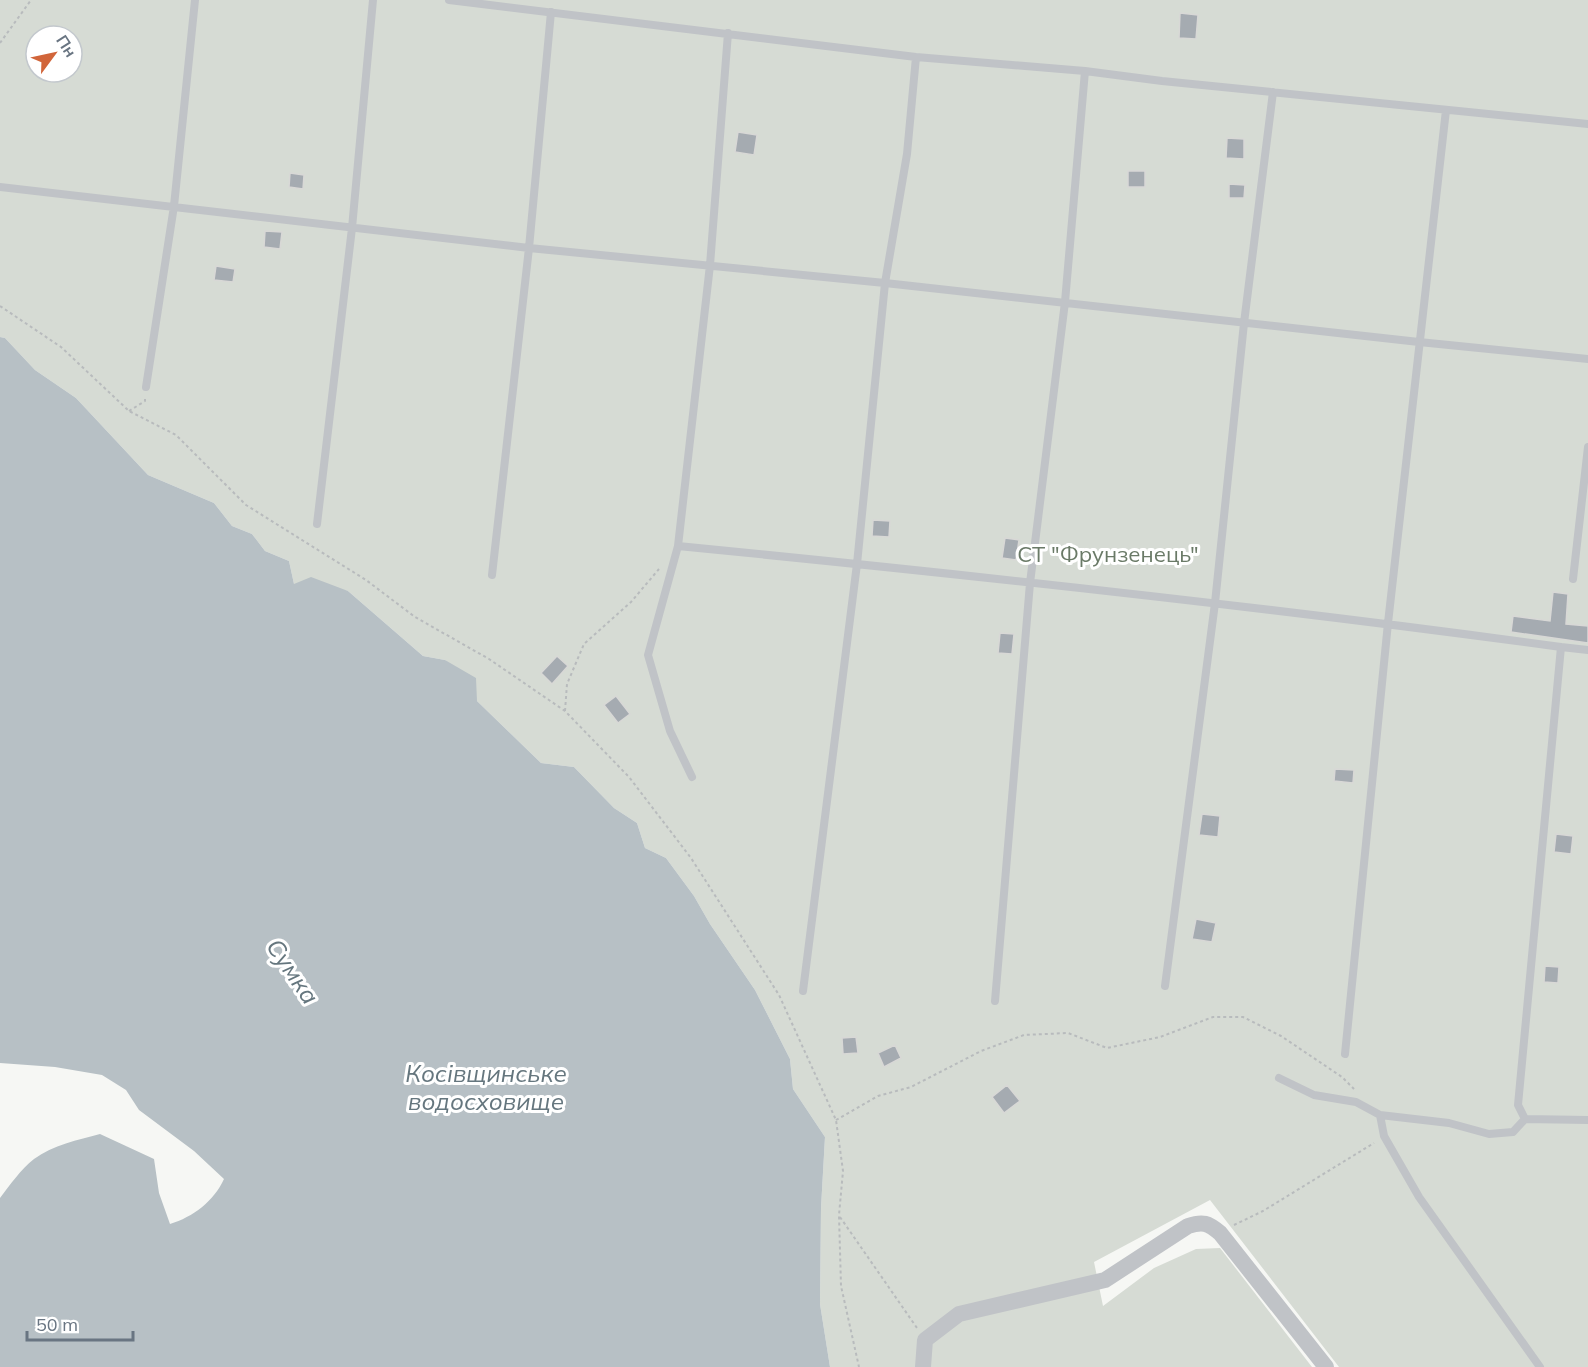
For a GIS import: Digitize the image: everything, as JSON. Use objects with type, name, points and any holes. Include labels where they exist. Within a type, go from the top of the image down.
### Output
[{"type":"street","points":[[923,1367],[925,1340],[959,1314],[1105,1280],[1188,1226],[1201,1222],[1209,1224],[1220,1233],[1326,1367]]},
{"type":"lane","points":[[146,387],[174,206],[195,0]]},
{"type":"lane","points":[[317,524],[352,228],[373,0]]},
{"type":"lane","points":[[449,0],[916,57],[1085,71],[1588,124]]},
{"type":"lane","points":[[492,575],[529,248],[551,12]]},
{"type":"lane","points":[[692,777],[670,731],[648,655],[678,546],[710,265],[728,33]]},
{"type":"lane","points":[[803,992],[857,564],[885,283],[907,154],[916,57]]},
{"type":"lane","points":[[995,1001],[1030,583],[1065,302],[1085,71]]},
{"type":"lane","points":[[1165,986],[1215,603],[1244,323],[1273,92]]},
{"type":"lane","points":[[1345,1054],[1388,623],[1446,110]]},
{"type":"lane","points":[[0,187],[529,248],[885,283],[1588,359]]},
{"type":"lane","points":[[1573,579],[1588,447]]},
{"type":"lane","points":[[678,546],[1215,603],[1588,650]]},
{"type":"lane","points":[[1525,1119],[1518,1105],[1561,647]]},
{"type":"lane","points":[[1279,1078],[1314,1095],[1356,1102],[1380,1115],[1449,1124],[1489,1134],[1513,1132],[1525,1119],[1585,1120],[1588,1130]]},
{"type":"lane","points":[[1380,1115],[1384,1136],[1419,1197],[1540,1367]]},
{"type":"path","points":[[0,43],[31,0]]},
{"type":"path","points":[[0,306],[62,347],[129,411],[176,435],[246,505],[366,580],[415,617],[489,659],[565,711],[629,777],[691,858],[779,995],[836,1120],[843,1171],[839,1215],[841,1286],[859,1367]]},
{"type":"path","points":[[129,411],[145,401],[146,387]]},
{"type":"path","points":[[565,711],[567,684],[584,644],[631,603],[678,546]]},
{"type":"path","points":[[836,1120],[878,1095],[911,1087],[981,1051],[1024,1035],[1068,1033],[1107,1048],[1160,1037],[1214,1017],[1243,1017],[1281,1036],[1342,1077],[1358,1092]]},
{"type":"path","points":[[1220,1233],[1263,1211],[1384,1136]]},
{"type":"path","points":[[839,1215],[925,1340]]},
{"type":"green space","name":"СТ \"Фрунзенець\"","points":[[0,0],[1588,0],[1588,1367],[1339,1367],[1210,1200],[1094,1262],[1103,1306],[1154,1268],[1196,1249],[1220,1248],[1312,1367],[830,1367],[820,1304],[821,1208],[825,1137],[793,1089],[790,1059],[755,990],[710,924],[694,896],[666,858],[645,848],[637,823],[614,808],[574,767],[541,763],[477,701],[445,660],[423,656],[348,591],[294,584],[289,561],[265,551],[252,534],[232,526],[214,503],[148,475],[76,398],[35,370],[5,338],[0,337]]},
{"type":"water","name":"Косівщинське водосховище","points":[[0,337],[5,338],[35,370],[76,398],[148,475],[214,503],[232,526],[252,534],[265,551],[289,561],[294,584],[311,577],[348,591],[423,656],[445,660],[476,678],[477,701],[541,763],[574,767],[614,808],[637,823],[645,848],[666,858],[694,896],[710,924],[755,990],[790,1059],[793,1089],[825,1137],[821,1208],[820,1304],[830,1367],[0,1367],[0,1198],[29,1163],[41,1154],[57,1147],[100,1134],[154,1159],[159,1193],[170,1224],[202,1207],[215,1194],[224,1179],[194,1151],[139,1110],[126,1090],[102,1075],[55,1067],[0,1063]]},
{"type":"building","points":[[1180,13],[1198,15],[1196,39],[1179,38]]},
{"type":"building","points":[[738,132],[757,135],[754,155],[735,152]]},
{"type":"building","points":[[1227,138],[1244,139],[1244,159],[1226,158]]},
{"type":"building","points":[[1128,171],[1145,171],[1145,187],[1128,187]]},
{"type":"building","points":[[290,173],[304,175],[303,189],[289,187]]},
{"type":"building","points":[[1229,184],[1245,185],[1244,198],[1229,198]]},
{"type":"building","points":[[265,231],[282,232],[280,249],[264,247]]},
{"type":"building","points":[[216,266],[235,269],[233,282],[214,280]]},
{"type":"building","points":[[873,520],[890,521],[889,537],[872,536]]},
{"type":"building","points":[[1005,538],[1019,540],[1016,560],[1002,558]]},
{"type":"building","points":[[1553,592],[1568,594],[1566,624],[1588,626],[1588,643],[1511,632],[1513,616],[1550,621]]},
{"type":"building","points":[[1000,633],[1014,634],[1012,654],[998,653]]},
{"type":"building","points":[[557,656],[568,666],[552,684],[541,673]]},
{"type":"building","points":[[616,696],[630,714],[618,723],[604,705]]},
{"type":"building","points":[[1335,769],[1354,770],[1353,783],[1334,781]]},
{"type":"building","points":[[1202,814],[1220,816],[1218,837],[1199,835]]},
{"type":"building","points":[[1556,834],[1573,836],[1571,854],[1554,852]]},
{"type":"building","points":[[1196,919],[1216,923],[1212,942],[1192,939]]},
{"type":"building","points":[[1545,966],[1559,967],[1558,983],[1544,982]]},
{"type":"building","points":[[856,1037],[858,1053],[843,1054],[842,1038]]},
{"type":"building","points":[[895,1045],[901,1058],[884,1067],[878,1053]]},
{"type":"building","points":[[1007,1085],[1020,1101],[1004,1113],[992,1097]]},
{"type":"water label","name":"Сумка","points":[[293,971]]}]
